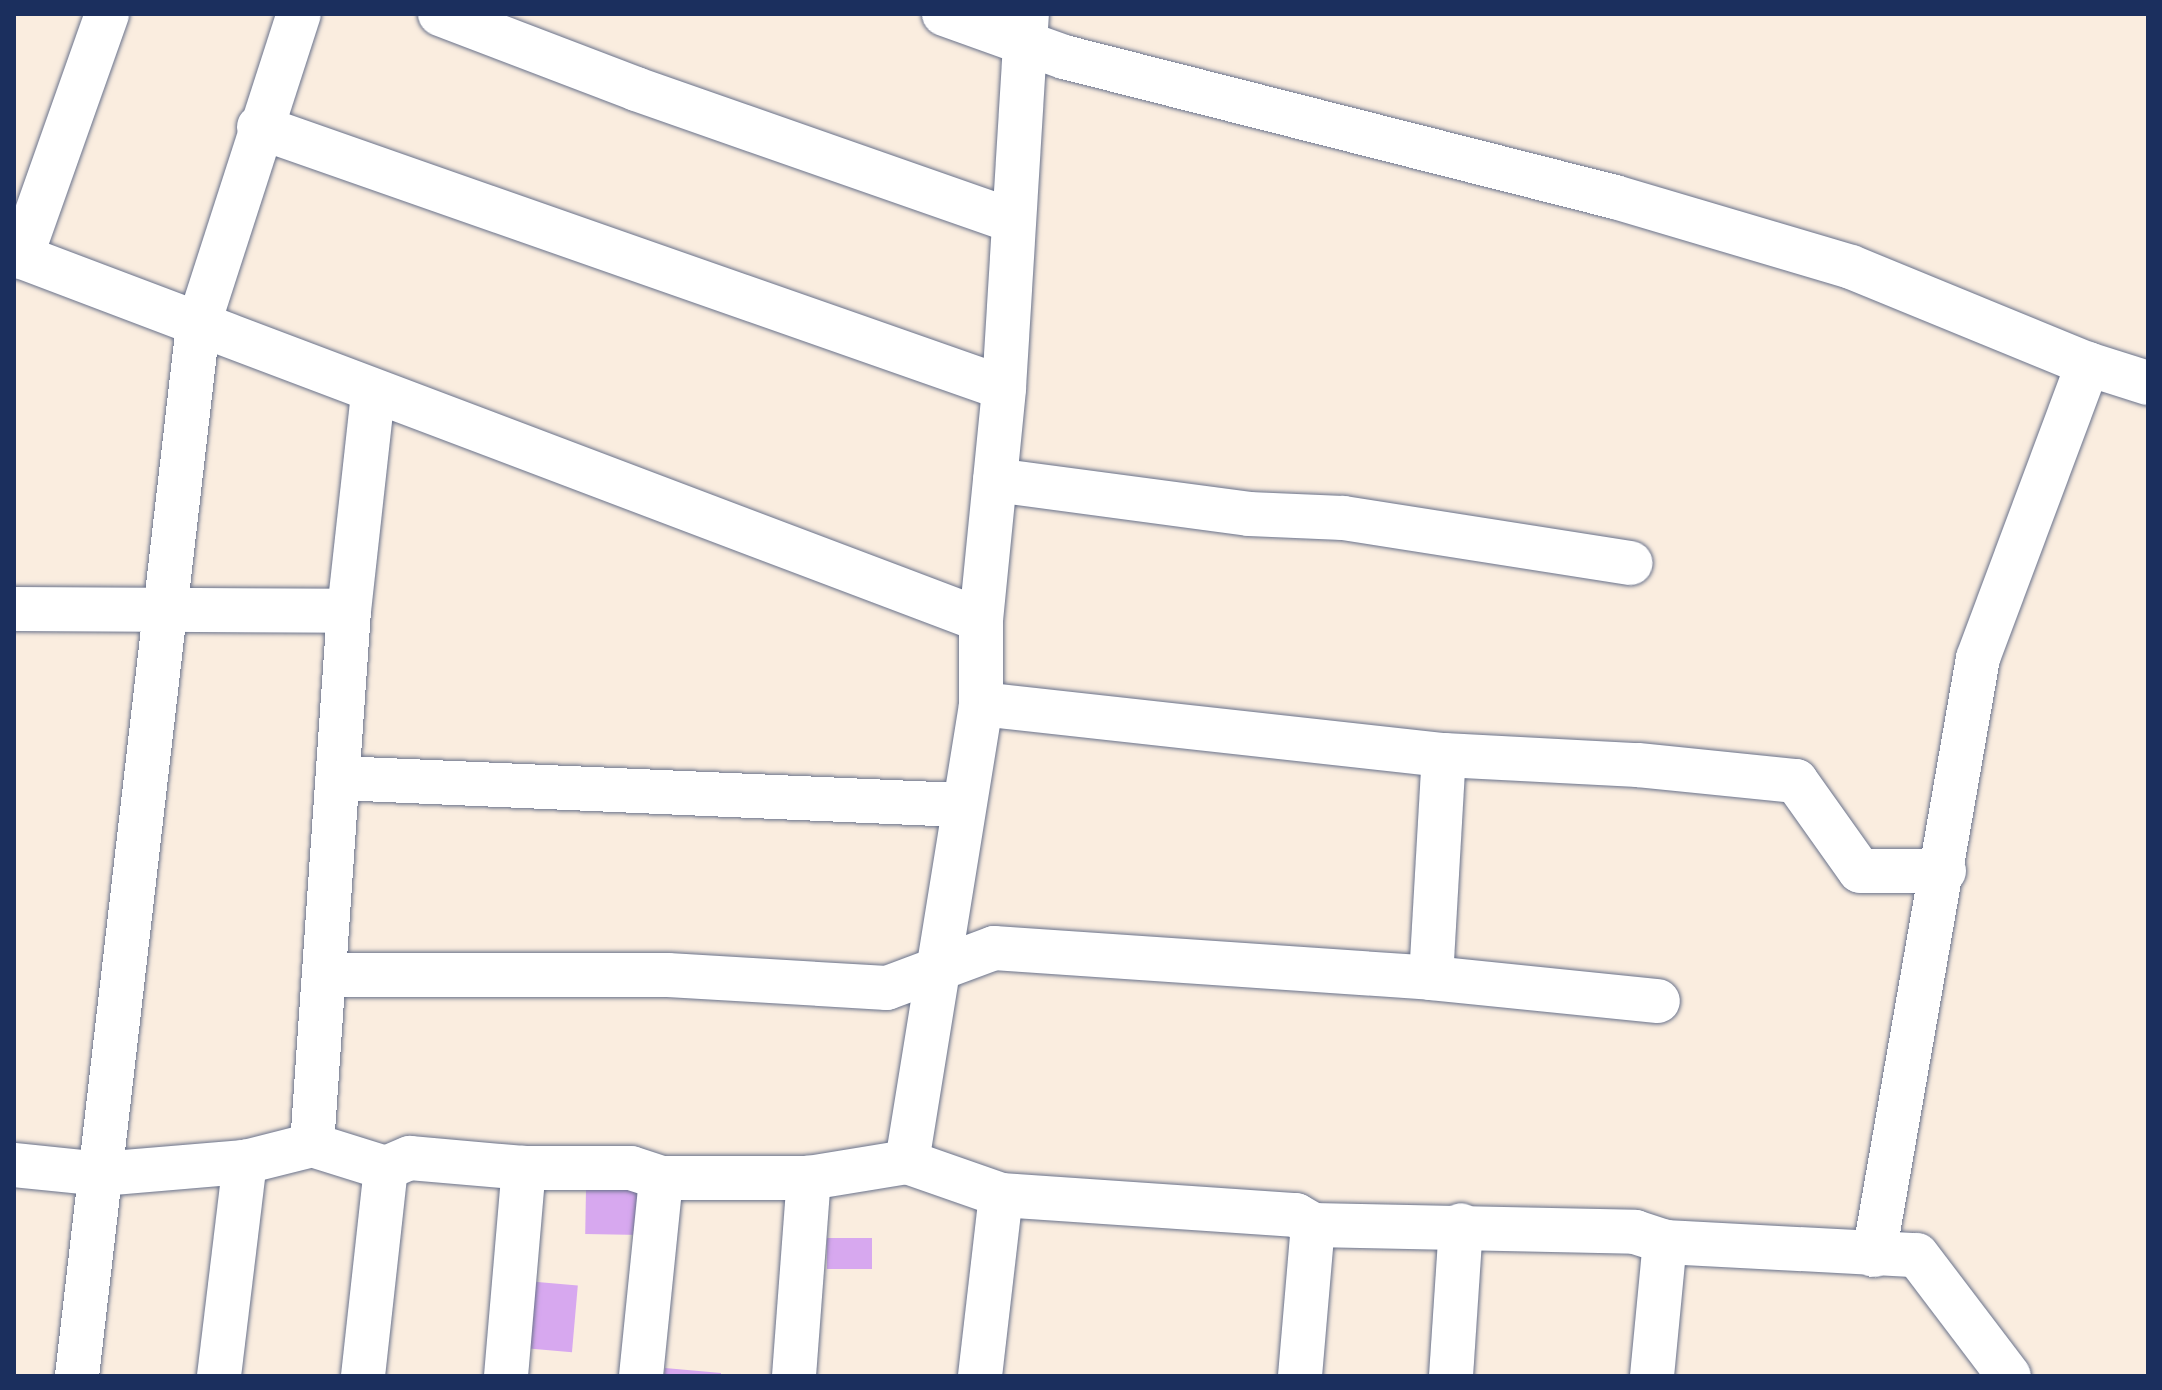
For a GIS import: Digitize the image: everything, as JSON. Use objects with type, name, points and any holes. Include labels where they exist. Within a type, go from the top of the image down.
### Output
[{"type":"street","points":[[107,14],[18,255],[198,326],[981,620]]},
{"type":"street","points":[[77,1376],[198,326],[259,127],[299,14]]},
{"type":"street","points":[[440,14],[1013,221]]},
{"type":"street","points":[[944,14],[1024,30],[1821,258],[2088,364],[2148,383]]},
{"type":"street","points":[[907,1162],[940,968],[961,805],[981,704],[981,620],[1004,388],[1024,30]]},
{"type":"street","points":[[259,127],[1004,388]]},
{"type":"street","points":[[1874,1255],[1944,871],[1978,658],[2088,364]]},
{"type":"street","points":[[312,1145],[349,611],[373,392]]},
{"type":"street","points":[[995,480],[1249,514],[1343,518],[1631,563]]},
{"type":"street","points":[[14,609],[349,611]]},
{"type":"street","points":[[981,704],[1444,755],[1638,765],[1796,781],[1860,871],[1944,871]]},
{"type":"street","points":[[1431,978],[1444,755]]},
{"type":"street","points":[[339,778],[961,805]]},
{"type":"street","points":[[326,975],[668,975],[887,988],[994,948],[1431,978],[1658,1001]]},
{"type":"street","points":[[14,1165],[101,1174],[245,1162],[312,1145],[386,1168],[410,1158],[524,1168],[631,1168],[661,1178],[809,1178],[907,1162],[1001,1195],[1296,1215],[1313,1225],[1461,1225],[1635,1232],[1665,1242],[1917,1255],[2009,1376]]},
{"type":"street","points":[[219,1376],[245,1162]]},
{"type":"street","points":[[363,1376],[386,1168]]},
{"type":"street","points":[[506,1376],[524,1168]]},
{"type":"street","points":[[641,1376],[661,1178]]},
{"type":"street","points":[[794,1376],[809,1178]]},
{"type":"street","points":[[980,1376],[1001,1195]]},
{"type":"street","points":[[1300,1376],[1313,1225]]},
{"type":"street","points":[[1451,1376],[1461,1225]]},
{"type":"street","points":[[1652,1376],[1665,1242]]},
{"type":"building","points":[[586,1189],[642,1190],[641,1235],[585,1234]]},
{"type":"building","points":[[827,1238],[872,1238],[872,1269],[827,1269]]},
{"type":"building","points":[[526,1281],[578,1286],[572,1352],[520,1348]]},
{"type":"building","points":[[665,1368],[721,1373],[721,1376],[664,1376]]}]
